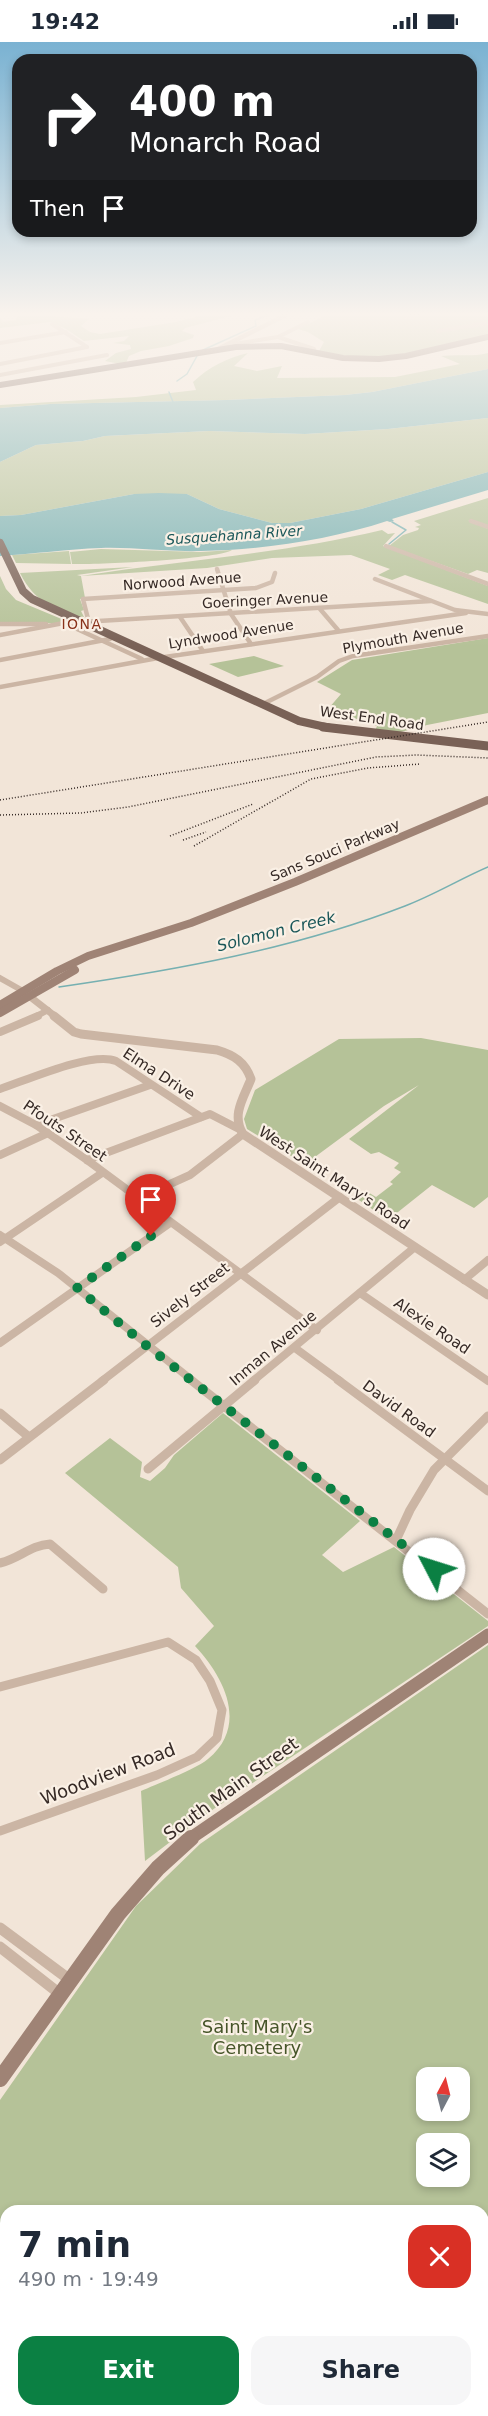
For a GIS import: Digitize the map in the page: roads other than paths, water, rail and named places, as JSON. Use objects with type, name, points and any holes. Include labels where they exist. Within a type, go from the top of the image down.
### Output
[{"type":"main road","points":[[0,543],[10,571]]},
{"type":"main road","points":[[0,558],[10,571]]},
{"type":"main road","name":"West End Road","points":[[10,571],[14,588],[22,596],[65,620],[97,624],[158,658],[299,721],[334,729],[488,746]]},
{"type":"main road","name":"West End Road","points":[[10,571],[29,597],[82,621],[106,640],[158,658]]},
{"type":"main road","name":"Sans Souci Parkway","points":[[0,1005],[113,953],[119,948],[191,923],[295,882],[488,800]]},
{"type":"main road","name":"Sans Souci Parkway","points":[[191,923],[200,923],[278,894],[488,804]]},
{"type":"main road","name":"Sans Souci Parkway","points":[[0,1013],[27,993]]},
{"type":"main road","name":"South Main Street","points":[[0,2079],[130,1899],[188,1840],[488,1635]]},
{"type":"street","points":[[471,521],[488,527]]},
{"type":"street","points":[[386,546],[488,584]]},
{"type":"street","points":[[217,569],[231,614],[251,644]]},
{"type":"street","name":"Norwood Avenue","points":[[82,621],[82,599],[260,588],[275,579],[275,573]]},
{"type":"street","points":[[375,579],[466,613],[488,614]]},
{"type":"street","name":"Goeringer Avenue","points":[[97,624],[431,601]]},
{"type":"street","points":[[320,609],[338,630]]},
{"type":"street","name":"Lyndwood Avenue","points":[[0,687],[143,660],[466,613]]},
{"type":"street","points":[[180,617],[203,651]]},
{"type":"street","points":[[0,635],[53,625],[65,620]]},
{"type":"street","name":"West End Road","points":[[65,620],[143,660]]},
{"type":"street","points":[[0,624],[53,625]]},
{"type":"street","name":"Plymouth Avenue","points":[[261,705],[317,677],[339,661],[353,656],[488,636]]},
{"type":"street","points":[[0,660],[106,640]]},
{"type":"street","points":[[0,978],[27,993]]},
{"type":"street","name":"West Saint Mary's Road","points":[[27,993],[81,1035],[217,1050],[233,1054],[245,1064],[250,1078],[237,1115],[241,1132],[488,1295]]},
{"type":"street","points":[[0,1032],[28,1022],[48,1010]]},
{"type":"street","name":"Elma Drive","points":[[0,1089],[102,1057],[116,1061],[201,1117]]},
{"type":"street","points":[[36,1125],[150,1085]]},
{"type":"street","name":"Pfouts Street","points":[[0,1106],[36,1125],[87,1160],[317,1330]]},
{"type":"street","points":[[87,1160],[210,1114],[241,1132],[190,1175],[139,1198]]},
{"type":"street","points":[[0,1155],[48,1133]]},
{"type":"street","points":[[102,1173],[2,1239],[77,1288],[147,1346],[397,1539],[488,1614]]},
{"type":"street","name":"Sively Street","points":[[0,1460],[340,1197]]},
{"type":"street","points":[[0,1343],[170,1223]]},
{"type":"street","name":"Inman Avenue","points":[[148,1469],[416,1247]]},
{"type":"street","points":[[464,1280],[488,1260]]},
{"type":"street","name":"Alexie Road","points":[[360,1293],[488,1381]]},
{"type":"street","name":"David Road","points":[[295,1348],[488,1491]]},
{"type":"street","points":[[0,1413],[29,1437]]},
{"type":"street","points":[[397,1539],[422,1488],[444,1458],[488,1416]]},
{"type":"street","points":[[0,1563],[16,1558],[35,1546],[50,1544],[103,1589]]},
{"type":"street","name":"Woodview Road","points":[[0,1687],[168,1642],[196,1660],[210,1681],[222,1710],[217,1738],[197,1757],[157,1775],[0,1831]]},
{"type":"street","points":[[0,1928],[70,1980]]},
{"type":"street","points":[[0,1947],[60,1994]]},
{"type":"water","points":[[0,426],[417,426],[305,434],[209,431],[105,436],[83,441],[36,445],[0,462]]},
{"type":"water","name":"Susquehanna River","points":[[488,472],[488,490],[392,519],[394,521],[295,543],[224,550],[101,548],[0,556],[0,516],[21,515],[134,494],[159,493],[187,494],[219,509],[272,523],[290,523],[361,509]]},
{"type":"waterway","points":[[389,544],[406,530],[392,522]]},
{"type":"waterway","name":"Solomon Creek","points":[[59,987],[191,965],[321,934],[405,906],[488,867]]},
{"type":"railway","points":[[0,800],[488,722]]},
{"type":"railway","points":[[0,815],[81,813],[128,807],[376,757],[417,755],[488,758]]},
{"type":"railway","points":[[194,846],[311,779],[368,768],[420,764]]},
{"type":"railway","points":[[170,836],[253,804]]},
{"type":"railway","points":[[183,840],[206,832]]},
{"type":"district","name":"IONA","points":[[82,624]]},
{"type":"park label","name":"Saint Mary's Cemetery","points":[[257,2037]]}]
